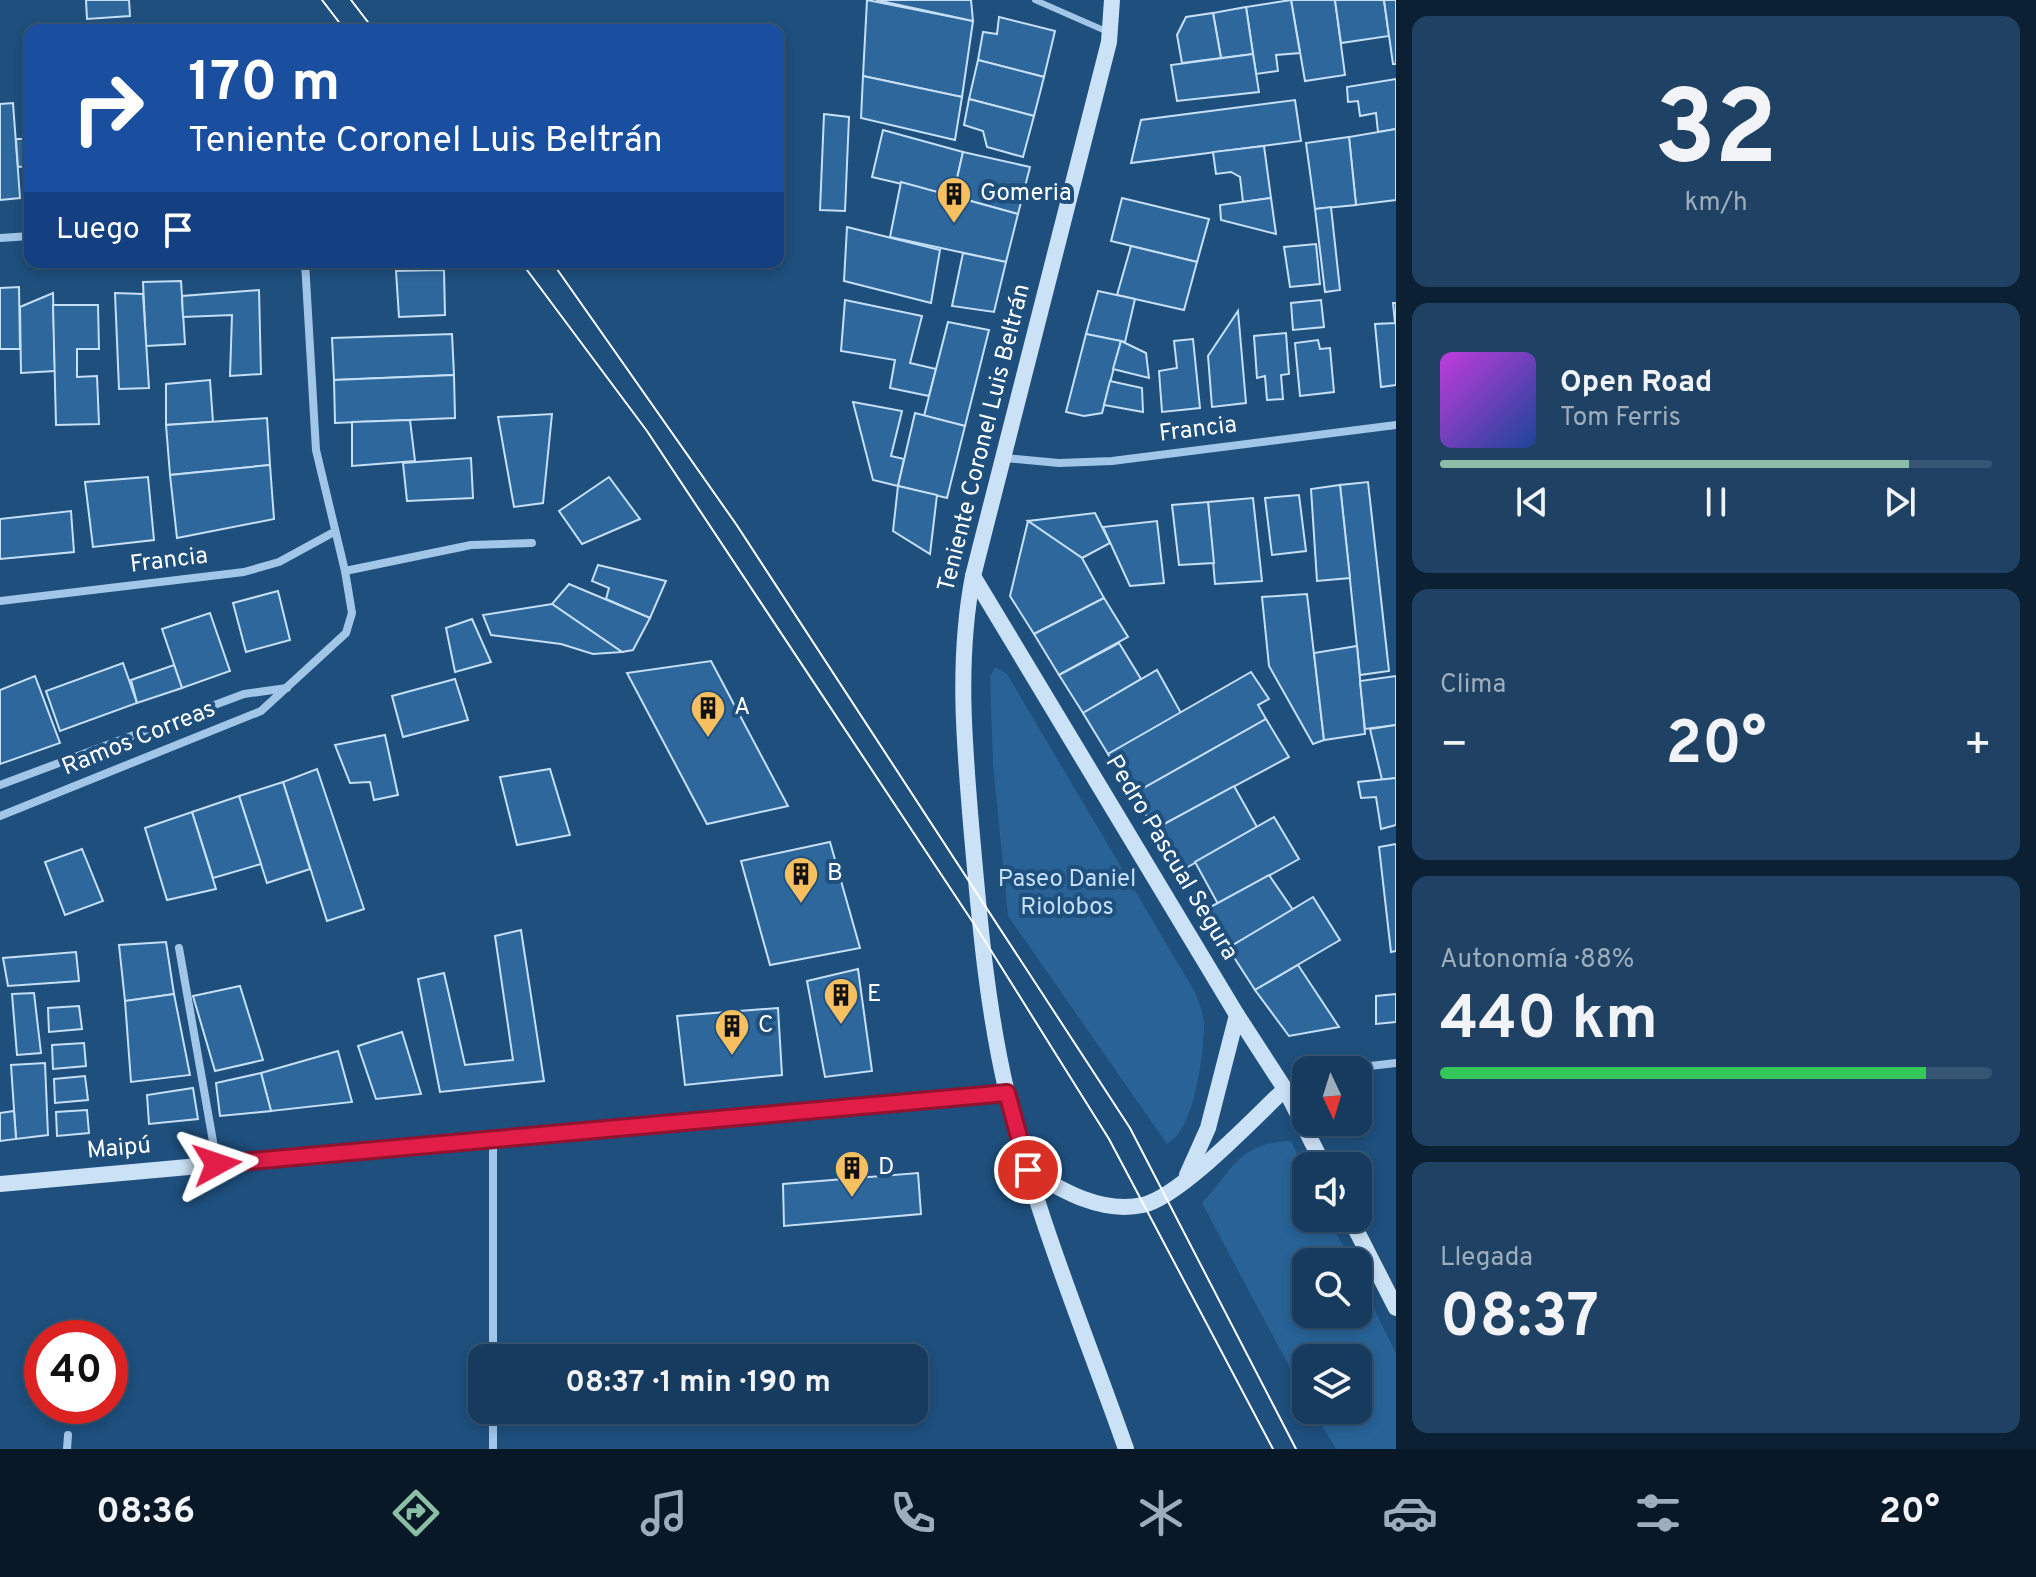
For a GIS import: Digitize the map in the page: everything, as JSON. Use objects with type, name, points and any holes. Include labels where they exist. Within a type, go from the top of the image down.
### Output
[{"type":"main road","name":"Teniente Coronel Luis Beltrán","points":[[1112,0],[1111,33],[973,576],[964,653],[966,760],[985,974],[1007,1093],[1028,1170],[1126,1449]]},
{"type":"main road","name":"Pedro Pascual Segura","points":[[973,576],[1237,1015],[1285,1089],[1317,1152]]},
{"type":"main road","points":[[1185,1179],[1208,1128],[1237,1015]]},
{"type":"main road","points":[[1028,1170],[1082,1200],[1113,1206],[1144,1205],[1221,1151],[1285,1089]]},
{"type":"main road","name":"Maipú","points":[[0,1184],[1007,1093]]},
{"type":"main road","points":[[1357,1232],[1396,1308]]},
{"type":"street","points":[[0,238],[24,236]]},
{"type":"street","name":"Ramos Correas","points":[[0,816],[261,711],[346,633],[352,613],[316,450],[305,268]]},
{"type":"street","name":"Francia","points":[[1005,458],[1059,463],[1112,461],[1396,425]]},
{"type":"street","name":"Francia","points":[[0,601],[244,572],[279,562],[334,532]]},
{"type":"street","points":[[345,571],[471,545],[532,543]]},
{"type":"street","name":"Ramos Correas","points":[[0,785],[244,694],[288,688]]},
{"type":"street","points":[[179,948],[217,1164]]},
{"type":"street","points":[[1372,1066],[1396,1063]]},
{"type":"street","points":[[1285,1089],[1292,1086]]},
{"type":"street","points":[[493,1139],[493,1344]]},
{"type":"street","points":[[493,1424],[493,1449]]},
{"type":"street","points":[[67,1449],[68,1435]]},
{"type":"lane","points":[[1035,0],[1111,33]]},
{"type":"green space","name":"Paseo Daniel Riolobos","points":[[995,667],[1007,674],[1200,1005],[1204,1028],[1195,1092],[1184,1124],[1167,1144],[1008,916],[993,764],[990,676]]},
{"type":"green space","points":[[1291,1141],[1296,1152],[1292,1152],[1292,1232],[1336,1232],[1344,1248],[1292,1248],[1292,1328],[1372,1328],[1372,1305],[1396,1353],[1396,1449],[1336,1449],[1321,1424],[1372,1424],[1372,1344],[1292,1344],[1292,1372],[1202,1203],[1239,1160],[1259,1147]]},
{"type":"building","points":[[86,0],[129,0],[130,16],[87,19]]},
{"type":"building","points":[[867,0],[973,21],[962,97],[863,76]]},
{"type":"building","points":[[876,0],[971,0],[973,21]]},
{"type":"building","points":[[1291,0],[1335,0],[1345,75],[1305,81]]},
{"type":"building","points":[[1291,0],[1300,53],[1276,55],[1278,71],[1256,74],[1246,7]]},
{"type":"building","points":[[1335,0],[1384,0],[1389,36],[1341,43]]},
{"type":"building","points":[[1384,0],[1396,0],[1396,64],[1393,64]]},
{"type":"building","points":[[1246,7],[1253,54],[1221,58],[1213,13]]},
{"type":"building","points":[[1213,13],[1221,58],[1182,63],[1177,35],[1186,17]]},
{"type":"building","points":[[999,17],[1055,31],[1044,77],[978,60],[983,32],[997,34]]},
{"type":"building","points":[[1253,54],[1259,92],[1177,101],[1171,65]]},
{"type":"building","points":[[978,60],[1044,77],[1034,116],[969,99]]},
{"type":"building","points":[[863,76],[962,97],[955,140],[861,118]]},
{"type":"building","points":[[1396,79],[1396,129],[1378,132],[1376,113],[1360,116],[1358,101],[1348,102],[1347,87]]},
{"type":"building","points":[[969,99],[1034,116],[1023,157],[987,147],[983,131],[964,125]]},
{"type":"building","points":[[1295,100],[1301,141],[1131,163],[1141,120]]},
{"type":"building","points":[[13,103],[20,198],[0,200],[0,104]]},
{"type":"building","points":[[824,114],[849,117],[845,211],[820,210]]},
{"type":"building","points":[[1396,129],[1396,200],[1356,205],[1349,137]]},
{"type":"building","points":[[883,130],[963,152],[953,196],[872,177]]},
{"type":"building","points":[[1349,137],[1356,205],[1315,209],[1306,143]]},
{"type":"building","points":[[16,139],[24,139],[24,166],[18,167]]},
{"type":"building","points":[[1264,146],[1271,198],[1243,202],[1240,177],[1231,172],[1216,174],[1213,152]]},
{"type":"building","points":[[963,152],[1030,167],[1018,214],[953,196]]},
{"type":"building","name":"Gomeria","points":[[901,182],[1018,214],[1006,262],[890,237]]},
{"type":"building","points":[[1122,198],[1209,219],[1197,262],[1111,241]]},
{"type":"building","points":[[1271,198],[1276,234],[1221,220],[1220,205]]},
{"type":"building","points":[[1331,207],[1340,290],[1325,292],[1315,209]]},
{"type":"building","points":[[847,227],[940,250],[931,303],[844,281]]},
{"type":"building","points":[[1316,244],[1320,284],[1290,287],[1284,247]]},
{"type":"building","points":[[1131,246],[1197,262],[1184,310],[1117,295]]},
{"type":"building","points":[[963,253],[1006,262],[994,312],[952,306]]},
{"type":"building","points":[[444,270],[445,315],[399,317],[396,271]]},
{"type":"building","points":[[181,281],[185,344],[146,346],[143,282]]},
{"type":"building","points":[[19,287],[20,349],[0,349],[0,288]]},
{"type":"building","points":[[259,290],[261,374],[230,376],[232,315],[183,317],[182,296]]},
{"type":"building","points":[[1098,291],[1135,299],[1125,342],[1086,334]]},
{"type":"building","points":[[53,293],[55,371],[21,373],[20,307]]},
{"type":"building","points":[[115,293],[143,294],[149,388],[119,389]]},
{"type":"building","points":[[845,300],[922,316],[910,363],[936,369],[929,396],[890,388],[895,360],[841,351]]},
{"type":"building","points":[[1321,300],[1324,327],[1293,330],[1291,303]]},
{"type":"building","points":[[1393,303],[1396,303],[1396,385],[1381,387],[1375,324],[1395,323]]},
{"type":"building","points":[[53,305],[98,305],[99,349],[77,349],[77,377],[97,376],[99,424],[56,425]]},
{"type":"building","points":[[1238,311],[1246,403],[1212,407],[1208,356]]},
{"type":"building","points":[[948,322],[989,330],[965,426],[924,416]]},
{"type":"building","points":[[1286,333],[1289,374],[1281,375],[1283,399],[1267,400],[1265,376],[1257,378],[1254,336]]},
{"type":"building","points":[[452,334],[454,375],[334,380],[332,338]]},
{"type":"building","points":[[1086,334],[1121,341],[1102,413],[1084,416],[1066,412]]},
{"type":"building","points":[[1193,339],[1200,408],[1162,412],[1159,371],[1177,368],[1174,341]]},
{"type":"building","points":[[1318,340],[1320,349],[1330,348],[1334,392],[1300,396],[1295,343]]},
{"type":"building","points":[[1121,341],[1146,353],[1149,378],[1113,369]]},
{"type":"building","points":[[454,375],[455,418],[335,423],[334,380]]},
{"type":"building","points":[[210,380],[213,422],[166,425],[166,384]]},
{"type":"building","points":[[1110,381],[1142,388],[1143,412],[1104,405]]},
{"type":"building","points":[[853,402],[902,411],[891,456],[904,459],[898,486],[873,480]]},
{"type":"building","points":[[915,413],[965,426],[947,498],[898,486]]},
{"type":"building","points":[[552,414],[543,503],[514,507],[498,417]]},
{"type":"building","points":[[267,418],[270,465],[170,475],[166,425]]},
{"type":"building","points":[[410,420],[415,461],[352,466],[352,422]]},
{"type":"building","points":[[471,458],[473,498],[407,501],[403,463]]},
{"type":"building","points":[[270,465],[274,519],[177,538],[170,475]]},
{"type":"building","points":[[148,477],[154,540],[93,547],[85,482]]},
{"type":"building","points":[[609,477],[640,519],[582,544],[559,511]]},
{"type":"building","points":[[1368,482],[1389,671],[1360,675],[1340,485]]},
{"type":"building","points":[[1340,485],[1350,578],[1317,581],[1311,489]]},
{"type":"building","points":[[898,486],[937,495],[930,554],[893,531]]},
{"type":"building","points":[[1299,495],[1306,551],[1272,555],[1265,498]]},
{"type":"building","points":[[1253,498],[1262,581],[1215,584],[1208,502]]},
{"type":"building","points":[[1208,502],[1214,563],[1179,565],[1172,505]]},
{"type":"building","points":[[71,511],[74,552],[0,559],[0,519]]},
{"type":"building","points":[[1095,513],[1110,543],[1082,558],[1028,521]]},
{"type":"building","points":[[1028,521],[1082,558],[1104,598],[1034,634],[1010,596]]},
{"type":"building","points":[[1157,521],[1164,583],[1130,586],[1103,527]]},
{"type":"building","points":[[598,565],[666,581],[650,618],[606,599],[609,588],[592,581]]},
{"type":"building","points":[[569,584],[650,618],[633,650],[622,652],[552,604]]},
{"type":"building","points":[[278,591],[290,640],[246,652],[233,603]]},
{"type":"building","points":[[1307,594],[1324,740],[1313,744],[1269,666],[1262,597]]},
{"type":"building","points":[[1104,598],[1128,637],[1059,675],[1034,634]]},
{"type":"building","points":[[552,604],[622,652],[593,654],[561,644],[491,635],[483,615]]},
{"type":"building","points":[[210,613],[230,671],[182,688],[162,629]]},
{"type":"building","points":[[472,619],[491,662],[455,672],[446,628]]},
{"type":"building","points":[[1119,643],[1141,679],[1083,713],[1059,675]]},
{"type":"building","points":[[1357,646],[1365,734],[1324,740],[1314,653]]},
{"type":"building","name":"A","points":[[711,661],[788,806],[707,824],[627,673]]},
{"type":"building","points":[[123,663],[137,703],[60,731],[46,691]]},
{"type":"building","points":[[174,665],[182,688],[137,703],[131,680]]},
{"type":"building","points":[[1157,670],[1181,713],[1108,754],[1083,713]]},
{"type":"building","points":[[1251,672],[1269,699],[1258,705],[1266,719],[1133,794],[1108,754]]},
{"type":"building","points":[[35,676],[60,743],[0,764],[0,690]]},
{"type":"building","points":[[1396,676],[1396,725],[1365,729],[1360,681]]},
{"type":"building","points":[[455,679],[468,720],[403,737],[392,696]]},
{"type":"building","points":[[1266,719],[1289,757],[1155,829],[1133,794]]},
{"type":"building","points":[[1396,725],[1396,778],[1382,780],[1370,729]]},
{"type":"building","points":[[385,735],[398,795],[374,800],[370,782],[350,783],[335,745]]},
{"type":"building","points":[[317,769],[364,909],[327,921],[283,782]]},
{"type":"building","points":[[550,769],[570,835],[517,845],[500,777]]},
{"type":"building","points":[[1396,778],[1396,825],[1381,829],[1376,797],[1361,798],[1358,782]]},
{"type":"building","points":[[283,782],[310,869],[267,883],[239,796]]},
{"type":"building","points":[[1234,786],[1257,827],[1181,871],[1155,829]]},
{"type":"building","points":[[239,796],[261,864],[213,878],[192,812]]},
{"type":"building","points":[[192,812],[216,889],[167,900],[145,828]]},
{"type":"building","points":[[1274,817],[1299,859],[1218,904],[1195,862]]},
{"type":"building","name":"B","points":[[830,842],[860,948],[770,965],[741,861]]},
{"type":"building","points":[[1396,844],[1396,951],[1391,952],[1379,847]]},
{"type":"building","points":[[82,849],[103,901],[65,915],[45,862]]},
{"type":"building","points":[[1269,875],[1293,910],[1228,948],[1205,910]]},
{"type":"building","points":[[1313,897],[1340,940],[1255,990],[1228,948]]},
{"type":"building","points":[[521,930],[544,1081],[440,1092],[418,979],[444,973],[465,1065],[513,1060],[495,936]]},
{"type":"building","points":[[166,942],[174,994],[125,1001],[119,945]]},
{"type":"building","points":[[76,952],[79,981],[8,986],[3,958]]},
{"type":"building","points":[[1298,965],[1339,1027],[1289,1036],[1255,990]]},
{"type":"building","name":"E","points":[[858,969],[872,1071],[825,1077],[807,981]]},
{"type":"building","points":[[240,986],[263,1060],[215,1071],[193,996]]},
{"type":"building","points":[[34,993],[41,1053],[17,1055],[12,994]]},
{"type":"building","points":[[174,994],[190,1075],[131,1082],[125,1001]]},
{"type":"building","points":[[1396,994],[1396,1022],[1376,1024],[1376,996]]},
{"type":"building","points":[[79,1006],[82,1029],[49,1032],[48,1008]]},
{"type":"building","name":"C","points":[[778,1008],[782,1075],[685,1085],[677,1016]]},
{"type":"building","points":[[402,1032],[421,1094],[376,1099],[358,1046]]},
{"type":"building","points":[[84,1043],[86,1066],[53,1069],[52,1045]]},
{"type":"building","points":[[338,1051],[352,1102],[271,1111],[261,1073]]},
{"type":"building","points":[[45,1063],[48,1135],[16,1139],[11,1065]]},
{"type":"building","points":[[261,1073],[271,1111],[220,1116],[216,1083]]},
{"type":"building","points":[[85,1076],[88,1100],[55,1103],[54,1079]]},
{"type":"building","points":[[193,1088],[198,1119],[149,1124],[147,1095]]},
{"type":"building","points":[[87,1110],[89,1133],[57,1136],[56,1112]]},
{"type":"building","points":[[14,1111],[16,1139],[0,1141],[0,1113]]},
{"type":"building","name":"D","points":[[918,1173],[921,1214],[784,1226],[783,1184]]},
{"type":"tram line","points":[[322,0],[340,24]]},
{"type":"tram line","points":[[351,0],[369,24]]},
{"type":"tram line","points":[[525,268],[647,431],[980,933],[1109,1139],[1273,1449]]},
{"type":"tram line","points":[[556,268],[736,524],[1130,1128],[1296,1449]]},
{"type":"place","name":"Gomeria","points":[[954,225]]},
{"type":"place","name":"A","points":[[708,739]]},
{"type":"place","name":"B","points":[[801,905]]},
{"type":"place","name":"E","points":[[841,1026]]},
{"type":"place","name":"C","points":[[732,1057]]},
{"type":"place","name":"D","points":[[852,1199]]},
{"type":"route","points":[[217,1164],[1007,1093],[1028,1170]]}]
